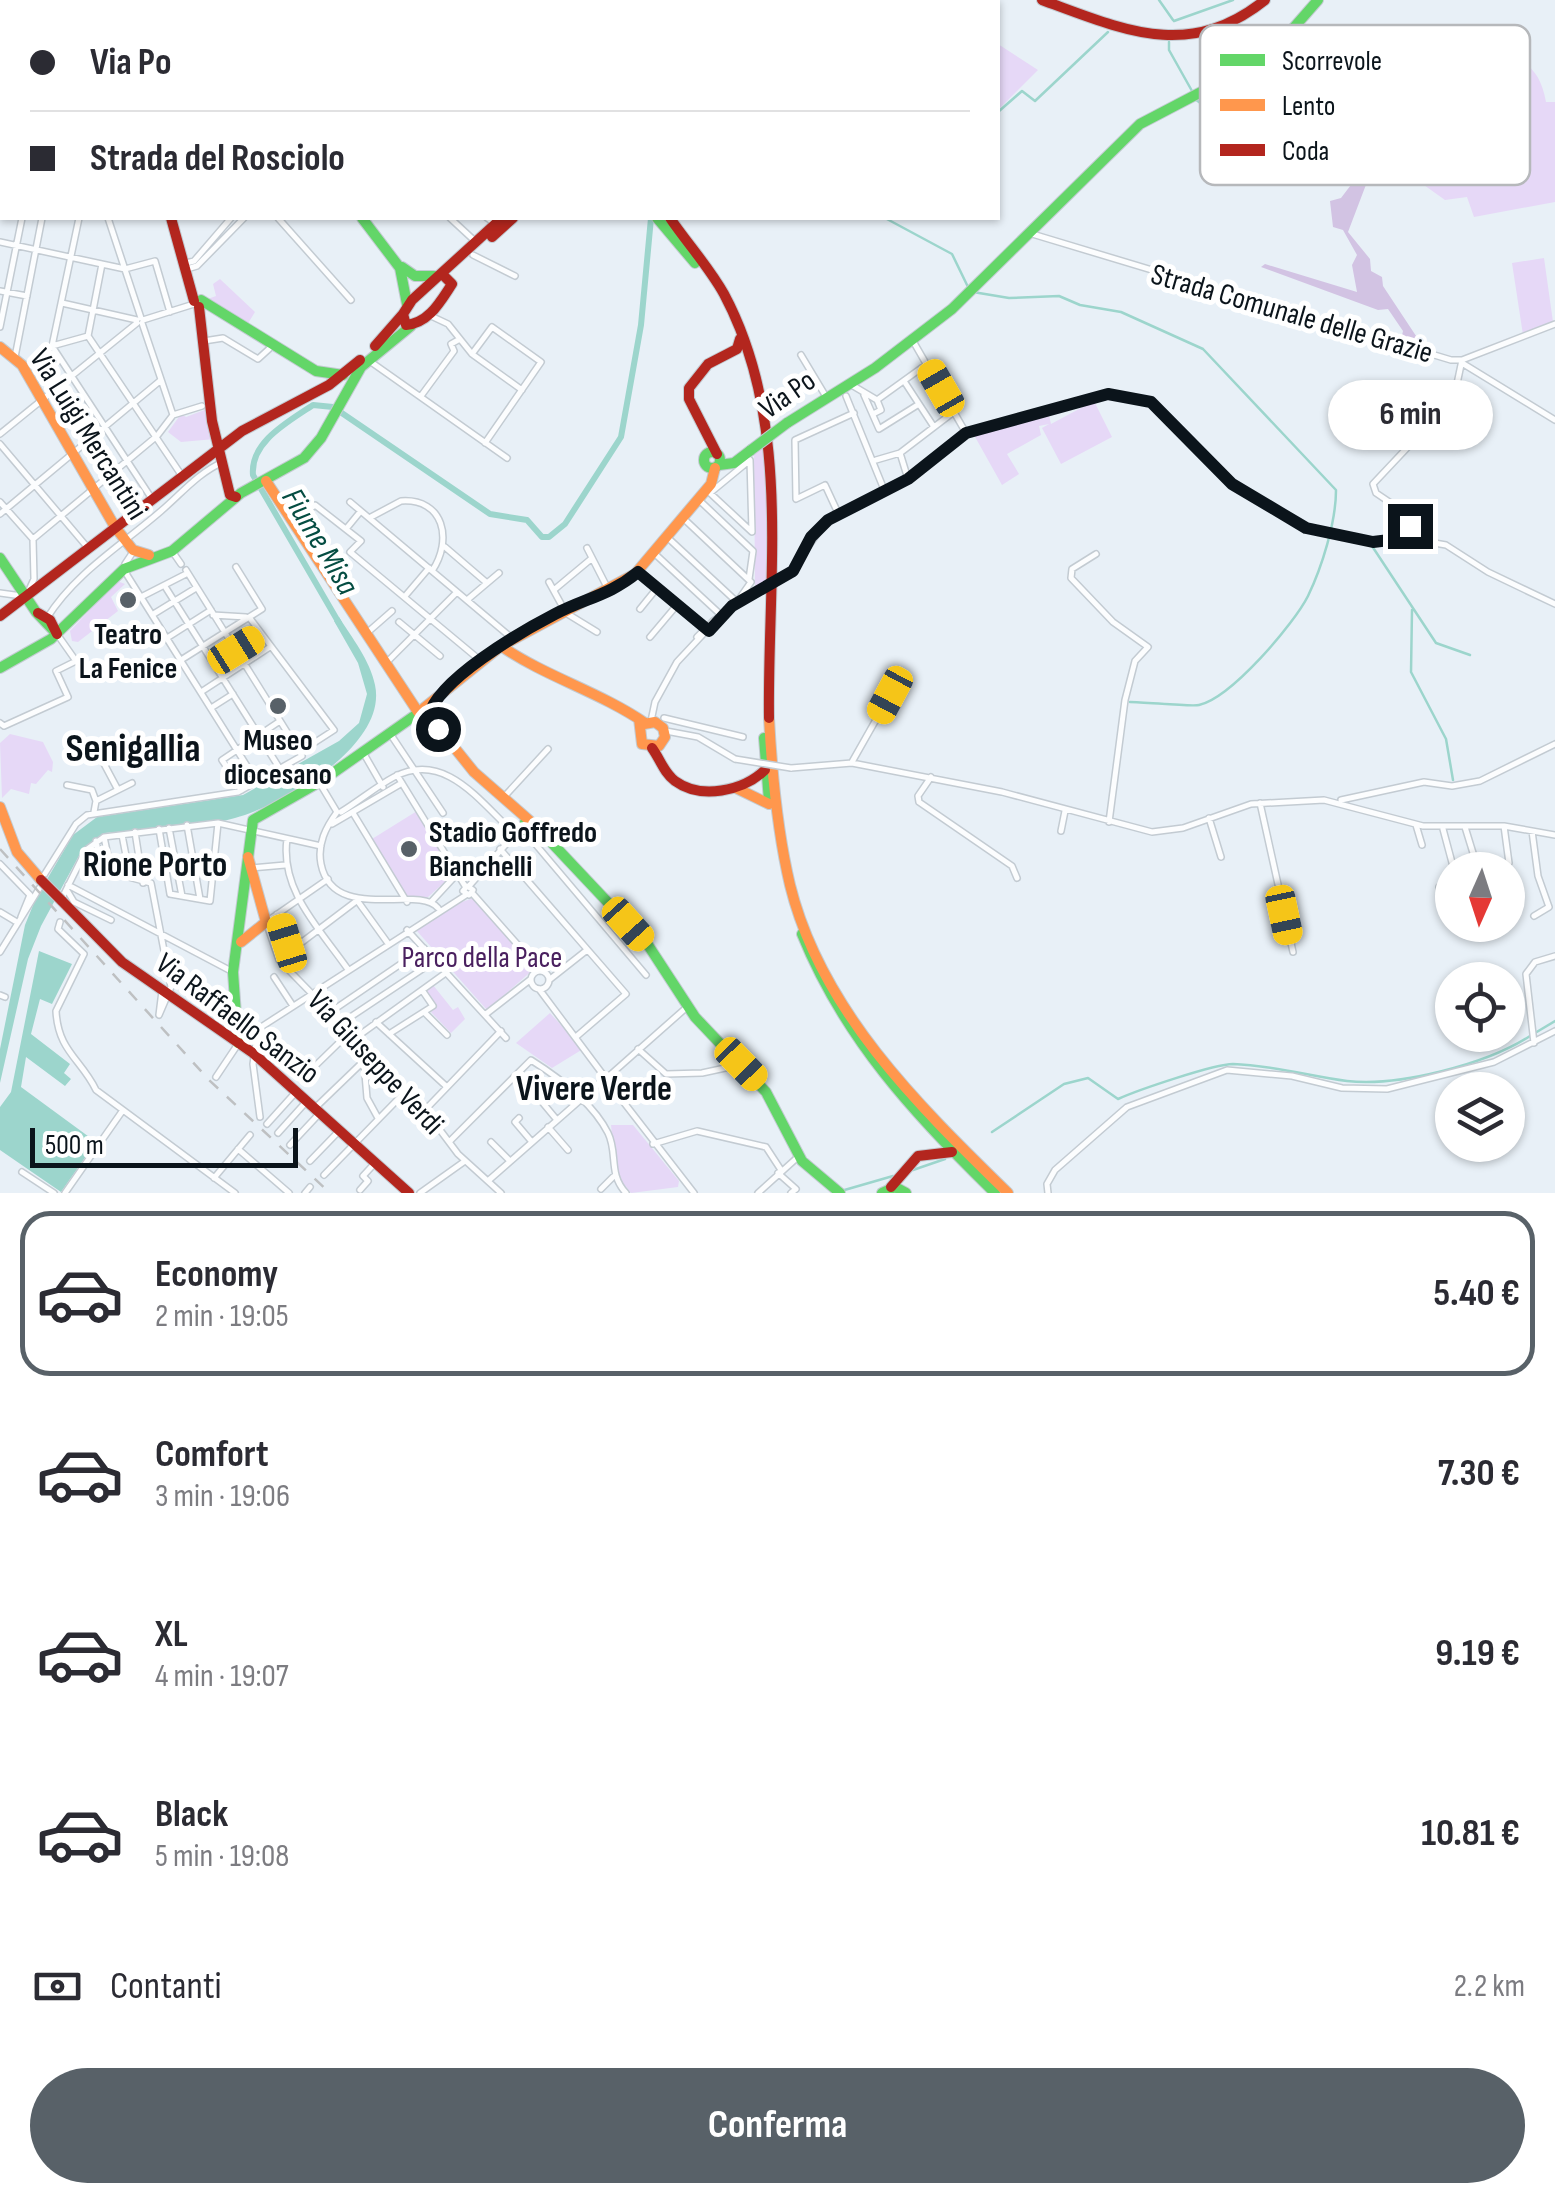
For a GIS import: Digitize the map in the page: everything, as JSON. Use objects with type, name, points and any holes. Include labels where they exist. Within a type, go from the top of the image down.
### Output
[{"type":"main road","points":[[1042,0],[1137,33],[1174,39],[1200,34]]},
{"type":"main road","points":[[1228,25],[1265,0]]},
{"type":"main road","name":"Via Po","points":[[1296,25],[1318,0]]},
{"type":"main road","name":"Via Po","points":[[249,828],[258,816],[319,782],[407,724],[501,646],[564,610],[609,592],[638,572],[698,499],[718,463],[751,450],[825,395],[845,388],[912,340],[952,309],[1140,124],[1200,93]]},
{"type":"main road","points":[[171,220],[197,301],[212,421],[230,494],[240,494]]},
{"type":"main road","points":[[364,220],[400,265],[415,276],[439,275],[452,284]]},
{"type":"main road","points":[[0,668],[57,634],[124,569],[154,556],[173,553],[240,494],[271,482],[304,458],[365,363],[428,316],[443,300],[492,220]]},
{"type":"main road","points":[[0,616],[37,582],[220,447],[346,374],[439,275],[511,220]]},
{"type":"main road","points":[[674,222],[742,352],[762,418]]},
{"type":"main road","points":[[674,222],[712,270],[731,305],[754,364],[767,418],[773,501],[771,774],[791,888],[820,962],[853,1022],[898,1085],[1008,1193]]},
{"type":"main road","points":[[400,265],[408,285],[404,323],[411,326]]},
{"type":"main road","points":[[197,301],[316,371],[323,381],[318,391]]},
{"type":"main road","name":"Via Luigi Mercantini","points":[[0,346],[15,357],[115,528],[129,545],[154,556]]},
{"type":"main road","points":[[718,463],[695,418],[690,402],[691,385],[716,361],[742,352]]},
{"type":"main road","points":[[316,371],[346,374]]},
{"type":"main road","points":[[304,398],[340,384],[346,391]]},
{"type":"main road","points":[[271,482],[384,664],[527,828],[648,945],[687,1006],[772,1102],[799,1156],[836,1191]]},
{"type":"main road","points":[[0,558],[57,634]]},
{"type":"main road","points":[[766,597],[765,770],[786,888],[807,949],[834,1005],[872,1066],[922,1122],[935,1150]]},
{"type":"main road","points":[[501,646],[523,662],[619,705],[656,731],[668,774],[684,786],[735,788],[769,804]]},
{"type":"main road","points":[[735,788],[755,781],[765,770]]},
{"type":"main road","points":[[755,781],[767,789]]},
{"type":"main road","points":[[756,795],[767,789]]},
{"type":"main road","name":"Via Raffaello Sanzio","points":[[0,808],[17,852],[41,880],[66,892],[122,962],[253,1053],[409,1193]]},
{"type":"main road","points":[[246,929],[266,922],[246,850],[249,828]]},
{"type":"main road","points":[[238,1044],[233,972],[246,929],[250,871]]},
{"type":"main road","points":[[227,1036],[237,1027]]},
{"type":"main road","points":[[931,1139],[960,1147],[1016,1193]]},
{"type":"main road","points":[[896,1188],[931,1139]]},
{"type":"main road","points":[[918,1156],[960,1147]]},
{"type":"main road","points":[[960,1147],[996,1193]]},
{"type":"street","points":[[0,327],[4,291],[22,220]]},
{"type":"street","points":[[15,357],[42,220]]},
{"type":"street","points":[[79,220],[52,346],[152,500]]},
{"type":"street","points":[[109,220],[174,415]]},
{"type":"street","points":[[186,266],[230,220]]},
{"type":"street","points":[[186,266],[197,266],[242,220]]},
{"type":"street","points":[[280,220],[351,300]]},
{"type":"street","points":[[452,220],[475,249],[515,276]]},
{"type":"street","name":"Strada Comunale delle Grazie","points":[[1028,232],[1168,278],[1462,361],[1555,324]]},
{"type":"street","points":[[0,242],[125,269],[155,261],[170,312]]},
{"type":"street","points":[[102,264],[88,336],[182,476]]},
{"type":"street","points":[[4,291],[27,296]]},
{"type":"street","points":[[443,300],[448,324],[472,354],[522,390]]},
{"type":"street","points":[[0,434],[140,321],[197,301]]},
{"type":"street","points":[[61,303],[140,321]]},
{"type":"street","points":[[428,316],[448,324]]},
{"type":"street","points":[[472,354],[492,327],[540,361],[485,442]]},
{"type":"street","points":[[52,346],[88,336]]},
{"type":"street","points":[[422,396],[454,351],[451,344],[460,339]]},
{"type":"street","points":[[204,341],[227,340],[258,359],[269,348]]},
{"type":"street","points":[[912,340],[966,433]]},
{"type":"street","points":[[377,352],[382,367]]},
{"type":"street","points":[[801,355],[825,395]]},
{"type":"street","points":[[1406,538],[1410,516],[1376,493],[1373,484],[1454,398],[1462,361],[1555,420]]},
{"type":"street","points":[[365,363],[382,367],[506,458]]},
{"type":"street","points":[[876,400],[927,364]]},
{"type":"street","points":[[3,511],[161,380]]},
{"type":"street","points":[[904,381],[934,427]]},
{"type":"street","points":[[845,388],[876,400],[881,410],[873,414]]},
{"type":"street","points":[[845,388],[886,492]]},
{"type":"street","points":[[864,394],[879,428],[919,404]]},
{"type":"street","points":[[656,731],[655,702],[677,662],[738,602],[788,575],[817,529],[838,513],[908,479],[966,433],[1091,398],[1133,396],[1156,406],[1232,484],[1297,524],[1319,533],[1373,542],[1406,538],[1446,544],[1488,572],[1555,604]]},
{"type":"street","points":[[34,539],[156,436],[174,415],[202,406]]},
{"type":"street","points":[[876,460],[900,453],[955,411]]},
{"type":"street","points":[[838,513],[825,485],[796,499],[796,440],[854,413]]},
{"type":"street","points":[[0,444],[88,548]]},
{"type":"street","points":[[900,453],[908,479]]},
{"type":"street","points":[[750,460],[752,532],[710,493],[718,463],[750,460]]},
{"type":"street","points":[[39,612],[129,545],[198,476],[223,462]]},
{"type":"street","points":[[698,499],[754,551],[751,584],[738,602]]},
{"type":"street","points":[[370,518],[402,500],[423,503],[441,521],[445,546],[488,583]]},
{"type":"street","points":[[0,502],[3,511],[34,539],[37,582]]},
{"type":"street","points":[[350,502],[513,639]]},
{"type":"street","points":[[294,521],[315,504],[361,541],[350,552],[481,660]]},
{"type":"street","points":[[346,529],[360,512]]},
{"type":"street","points":[[683,518],[749,579]]},
{"type":"street","points":[[667,537],[738,602]]},
{"type":"street","name":"Via Luigi Mercantini","points":[[124,569],[129,545]]},
{"type":"street","points":[[406,596],[445,546]]},
{"type":"street","points":[[587,548],[609,592]]},
{"type":"street","points":[[173,553],[301,754]]},
{"type":"street","points":[[654,553],[722,615]]},
{"type":"street","points":[[1096,554],[1072,569],[1070,578],[1113,622],[1148,648],[1136,661],[1128,687],[1108,822]]},
{"type":"street","points":[[555,588],[590,559]]},
{"type":"street","points":[[181,660],[262,608],[236,568]]},
{"type":"street","points":[[124,569],[258,782]]},
{"type":"street","points":[[141,598],[166,588],[185,569]]},
{"type":"street","points":[[638,572],[707,629]]},
{"type":"street","points":[[467,600],[500,573]]},
{"type":"street","points":[[549,582],[564,610],[597,632]]},
{"type":"street","points":[[166,588],[280,769]]},
{"type":"street","points":[[152,615],[196,588]]},
{"type":"street","points":[[640,609],[658,588]]},
{"type":"street","points":[[0,592],[26,596]]},
{"type":"street","points":[[384,664],[456,592]]},
{"type":"street","points":[[650,637],[678,604]]},
{"type":"street","points":[[366,634],[392,611]]},
{"type":"street","points":[[94,806],[242,790],[280,769],[334,730],[248,617],[212,613],[167,638]]},
{"type":"street","points":[[399,622],[440,656]]},
{"type":"street","points":[[2,724],[68,697],[56,670],[76,661],[57,634]]},
{"type":"street","points":[[236,650],[260,634]]},
{"type":"street","points":[[201,692],[270,648]]},
{"type":"street","points":[[211,708],[234,694]]},
{"type":"street","points":[[852,763],[890,695]]},
{"type":"street","points":[[242,790],[222,760],[281,721]]},
{"type":"street","points":[[656,731],[682,722],[742,737]]},
{"type":"street","points":[[682,722],[686,734]]},
{"type":"street","points":[[656,731],[686,734],[736,759],[791,768],[852,763],[931,777],[1162,832],[1260,803],[1338,802],[1424,782],[1452,786],[1480,781],[1555,744]]},
{"type":"street","points":[[391,735],[442,813]]},
{"type":"street","points":[[503,798],[548,749]]},
{"type":"street","points":[[364,754],[384,787]]},
{"type":"street","points":[[102,760],[118,790]]},
{"type":"street","points":[[387,942],[359,900],[328,879],[321,862],[326,829],[397,775],[415,770],[449,773],[527,828],[646,975]]},
{"type":"street","points":[[397,775],[467,890],[549,980]]},
{"type":"street","points":[[931,777],[918,796],[919,802],[1012,866],[1017,878]]},
{"type":"street","points":[[319,782],[340,815]]},
{"type":"street","points":[[41,880],[80,819],[132,783]]},
{"type":"street","points":[[340,815],[353,813],[402,783]]},
{"type":"street","points":[[67,785],[92,790],[94,806]]},
{"type":"street","points":[[1338,802],[1442,829],[1504,826],[1555,835]]},
{"type":"street","points":[[1260,803],[1292,952]]},
{"type":"street","points":[[1062,831],[1065,811]]},
{"type":"street","points":[[353,813],[407,902]]},
{"type":"street","points":[[1208,818],[1221,857]]},
{"type":"street","points":[[235,1193],[94,1087],[88,1072],[67,1055],[56,1011],[84,954],[58,929],[67,915],[66,892],[86,850],[104,837],[218,823],[321,846]]},
{"type":"street","points":[[158,903],[170,894],[210,900],[218,823]]},
{"type":"street","points":[[1416,825],[1422,844]]},
{"type":"street","points":[[187,826],[200,900]]},
{"type":"street","points":[[1504,826],[1507,852]]},
{"type":"street","points":[[170,828],[182,896]]},
{"type":"street","points":[[260,1117],[253,1053],[258,1029],[467,890],[500,849],[527,828]]},
{"type":"street","points":[[1466,828],[1474,852]]},
{"type":"street","points":[[158,829],[170,894]]},
{"type":"street","points":[[1442,829],[1449,852]]},
{"type":"street","points":[[1532,831],[1538,876],[1548,907],[1546,913],[1534,916]]},
{"type":"street","points":[[135,832],[143,882]]},
{"type":"street","points":[[122,834],[128,866]]},
{"type":"street","points":[[104,837],[114,869]]},
{"type":"street","points":[[287,839],[286,865],[299,899],[348,968]]},
{"type":"street","points":[[96,841],[102,870],[140,864]]},
{"type":"street","points":[[500,849],[626,994],[577,1036]]},
{"type":"street","points":[[112,857],[126,854]]},
{"type":"street","points":[[164,859],[192,854]]},
{"type":"street","points":[[0,951],[57,855]]},
{"type":"street","points":[[0,864],[30,895],[19,919]]},
{"type":"street","points":[[250,871],[286,865]]},
{"type":"street","points":[[114,869],[151,883],[164,934],[166,993]]},
{"type":"street","points":[[0,878],[7,871]]},
{"type":"street","points":[[168,880],[196,874]]},
{"type":"street","points":[[289,952],[359,900],[432,901],[457,874]]},
{"type":"street","points":[[266,922],[328,879]]},
{"type":"street","points":[[66,892],[94,899],[233,972]]},
{"type":"street","points":[[66,892],[112,920]]},
{"type":"street","points":[[90,909],[94,899]]},
{"type":"street","points":[[432,901],[438,909]]},
{"type":"street","points":[[0,912],[19,919]]},
{"type":"street","points":[[276,914],[289,952],[286,964]]},
{"type":"street","name":"Via Giuseppe Verdi","points":[[266,922],[276,954],[352,1036],[367,1059],[406,1091],[465,1160],[501,1193]]},
{"type":"street","points":[[407,930],[506,1038]]},
{"type":"street","points":[[329,1013],[424,948]]},
{"type":"street","points":[[539,989],[587,950]]},
{"type":"street","points":[[1534,1043],[1526,974],[1535,962],[1555,956]]},
{"type":"street","points":[[340,1024],[436,960]]},
{"type":"street","points":[[486,1014],[541,971]]},
{"type":"street","points":[[312,1069],[352,1036],[447,972]]},
{"type":"street","points":[[274,977],[293,1006]]},
{"type":"street","points":[[531,979],[694,1193]]},
{"type":"street","points":[[389,1034],[433,1006],[422,990]]},
{"type":"street","points":[[489,1180],[640,1052],[687,1006]]},
{"type":"street","points":[[424,1012],[448,1035]]},
{"type":"street","points":[[376,1022],[447,1087]]},
{"type":"street","points":[[424,1110],[501,1030]]},
{"type":"street","points":[[1048,1193],[1047,1184],[1056,1170],[1127,1108],[1227,1070],[1292,1076],[1342,1088],[1387,1089],[1494,1062],[1555,1031]]},
{"type":"street","points":[[216,1077],[238,1044]]},
{"type":"street","points":[[640,1052],[666,1074],[702,1073],[741,1064]]},
{"type":"street","points":[[278,1134],[367,1059]]},
{"type":"street","points":[[367,1059],[368,1098],[378,1118]]},
{"type":"street","points":[[449,1142],[531,1060],[579,1100],[608,1132],[614,1177],[626,1193]]},
{"type":"street","points":[[532,1090],[557,1120]]},
{"type":"street","points":[[267,1124],[297,1091]]},
{"type":"street","points":[[324,1175],[406,1091]]},
{"type":"street","points":[[290,1145],[314,1107]]},
{"type":"street","points":[[65,1193],[123,1110]]},
{"type":"street","points":[[519,1118],[515,1122],[532,1142]]},
{"type":"street","points":[[548,1128],[568,1150]]},
{"type":"street","points":[[310,1161],[340,1130]]},
{"type":"street","points":[[653,1144],[697,1131],[766,1147],[779,1172],[796,1189],[791,1193]]},
{"type":"street","points":[[214,1178],[250,1135]]},
{"type":"street","points":[[491,1142],[510,1161]]},
{"type":"street","points":[[238,1149],[288,1193]]},
{"type":"street","points":[[758,1193],[799,1156]]},
{"type":"street","points":[[420,1193],[465,1160]]},
{"type":"street","points":[[360,1190],[368,1181],[363,1176],[376,1162]]},
{"type":"street","points":[[22,1172],[54,1193]]},
{"type":"street","points":[[601,1189],[614,1177]]},
{"type":"green space","points":[[1000,45],[1038,70],[1000,108]]},
{"type":"green space","points":[[1530,68],[1546,102],[1555,102],[1555,202],[1474,217],[1467,197],[1445,200],[1424,185],[1530,185]]},
{"type":"green space","points":[[1544,258],[1553,322],[1523,335],[1512,263]]},
{"type":"green space","points":[[220,279],[255,312],[247,325],[205,300],[216,296],[213,284]]},
{"type":"green space","points":[[1094,401],[1112,437],[1061,464],[1042,428],[1049,424],[1039,426],[1041,435],[1007,454],[1019,474],[1002,485],[974,435],[1048,411],[1051,424]]},
{"type":"green space","points":[[207,409],[215,439],[181,442],[168,432],[181,414],[186,417]]},
{"type":"green space","points":[[767,444],[770,580],[755,587],[754,453]]},
{"type":"green space","points":[[117,581],[125,584],[111,597],[118,611],[78,642],[72,641],[70,631]]},
{"type":"green space","points":[[10,734],[43,742],[53,762],[52,772],[48,770],[36,784],[31,783],[29,794],[11,789],[2,798],[0,743]]},
{"type":"green space","name":"Stadio Goffredo Bianchelli","points":[[417,811],[455,873],[428,897],[409,900],[372,839]]},
{"type":"green space","name":"Parco della Pace","points":[[474,898],[535,968],[487,1010],[416,930],[452,905]]},
{"type":"green space","points":[[433,985],[453,1010],[458,1007],[465,1019],[451,1033],[431,1012],[436,1007],[425,990]]},
{"type":"green space","points":[[550,1013],[583,1049],[552,1068],[516,1043]]},
{"type":"green space","points":[[611,1125],[633,1125],[679,1181],[678,1187],[631,1193],[617,1176]]},
{"type":"shaded area","points":[[1351,185],[1366,185],[1348,232],[1370,259],[1371,271],[1382,277],[1383,286],[1426,351],[1400,344],[1403,331],[1388,309],[1378,310],[1261,267],[1265,264],[1357,292],[1352,265],[1357,255],[1343,230],[1333,227],[1330,201],[1341,198]]},
{"type":"shaded area","points":[[339,617],[373,676],[375,707],[366,729],[329,769],[256,811],[204,824],[105,833],[81,852],[28,959],[0,1083],[0,1049],[25,925],[73,835],[97,817],[243,795],[339,741],[359,723],[367,694],[358,663],[334,621]]},
{"type":"shaded area","points":[[39,951],[72,964],[52,1004],[40,999],[31,1034],[70,1064],[64,1073],[71,1079],[65,1086],[26,1057],[21,1087],[96,1142],[61,1192],[0,1150],[0,1107],[11,1092]]},
{"type":"waterway","points":[[1159,0],[1173,20]]},
{"type":"waterway","points":[[1174,21],[1233,0]]},
{"type":"waterway","points":[[1000,110],[1022,91],[1035,101],[1108,32]]},
{"type":"waterway","points":[[1169,42],[1169,50],[1192,91]]},
{"type":"waterway","points":[[1195,99],[1200,103]]},
{"type":"waterway","name":"Fiume Misa","points":[[339,623],[253,475],[264,443],[313,405],[333,407],[490,514],[527,520],[542,537],[549,537],[565,524],[621,437],[641,325],[651,220]]},
{"type":"waterway","points":[[889,220],[952,254],[968,287]]},
{"type":"waterway","points":[[973,292],[1009,298],[1059,296],[1080,305],[1121,312],[1203,349],[1336,490],[1331,530],[1308,596],[1290,624],[1244,675],[1199,705],[1130,702]]},
{"type":"waterway","points":[[1370,543],[1436,643],[1470,655]]},
{"type":"waterway","points":[[1412,610],[1411,672],[1446,739],[1453,780]]},
{"type":"waterway","points":[[1535,1033],[1555,1021]]},
{"type":"waterway","points":[[992,1132],[1064,1084],[1088,1078],[1118,1099],[1233,1064],[1347,1081],[1391,1080],[1467,1064],[1530,1036]]},
{"type":"waterway","points":[[913,1170],[945,1159]]},
{"type":"waterway","points":[[841,1191],[893,1176]]},
{"type":"railway","points":[[0,849],[209,1080],[330,1193]]},
{"type":"traffic: fast","points":[[1296,25],[1318,0]]},
{"type":"traffic: fast","points":[[787,423],[875,368],[952,309],[1140,124],[1200,93]]},
{"type":"traffic: fast","points":[[364,220],[400,268],[407,304]]},
{"type":"traffic: fast","points":[[659,220],[695,263]]},
{"type":"traffic: fast","points":[[402,267],[415,276],[434,276]]},
{"type":"traffic: fast","points":[[201,300],[316,371],[343,375]]},
{"type":"traffic: fast","points":[[0,668],[51,639],[124,569],[172,551],[241,493],[304,458],[321,438],[361,367],[411,326]]},
{"type":"traffic: fast","points":[[751,450],[787,423]]},
{"type":"traffic: fast","points":[[719,465],[734,463],[751,450]]},
{"type":"traffic: fast","points":[[712,452],[720,460],[712,468],[704,460],[712,452]]},
{"type":"traffic: fast","points":[[0,558],[36,612],[57,634]]},
{"type":"traffic: fast","points":[[238,1043],[233,972],[253,820],[323,780],[417,714]]},
{"type":"traffic: fast","points":[[764,738],[769,801]]},
{"type":"traffic: fast","points":[[525,822],[528,832],[534,824]]},
{"type":"traffic: fast","points":[[534,824],[648,945],[695,1017],[766,1092],[802,1161],[840,1193]]},
{"type":"traffic: fast","points":[[802,934],[819,972],[860,1041],[910,1104],[995,1193]]},
{"type":"traffic: fast","points":[[882,1193],[895,1187],[906,1193]]},
{"type":"traffic: slow","points":[[0,347],[22,365],[115,527],[133,550],[149,555]]},
{"type":"traffic: slow","points":[[424,708],[501,646],[635,574],[711,484],[715,468]]},
{"type":"traffic: slow","points":[[266,481],[418,712]]},
{"type":"traffic: slow","points":[[501,646],[645,723]]},
{"type":"traffic: slow","points":[[429,716],[474,772],[530,821]]},
{"type":"traffic: slow","points":[[769,718],[785,864],[805,931],[825,974],[877,1054],[1008,1193]]},
{"type":"traffic: slow","points":[[639,719],[642,744],[659,746],[665,737],[663,728],[655,722],[644,724]]},
{"type":"traffic: slow","points":[[736,788],[769,804]]},
{"type":"traffic: slow","points":[[0,807],[17,852],[41,880]]},
{"type":"traffic: slow","points":[[241,942],[266,922],[248,857]]},
{"type":"traffic: jam","points":[[1042,0],[1129,29],[1156,34],[1200,32]]},
{"type":"traffic: jam","points":[[1222,25],[1265,0]]},
{"type":"traffic: jam","points":[[172,220],[194,301]]},
{"type":"traffic: jam","points":[[442,274],[452,284],[443,298],[427,316],[406,325],[403,314],[412,300],[500,220]]},
{"type":"traffic: jam","points":[[492,237],[511,220]]},
{"type":"traffic: jam","points":[[672,220],[724,294],[746,344],[760,395],[772,502],[769,718]]},
{"type":"traffic: jam","points":[[199,307],[212,421],[230,495],[236,497]]},
{"type":"traffic: jam","points":[[375,346],[403,314]]},
{"type":"traffic: jam","points":[[717,454],[689,399],[689,388],[708,364],[737,349],[740,339]]},
{"type":"traffic: jam","points":[[0,616],[242,431],[329,385],[360,360]]},
{"type":"traffic: jam","points":[[38,613],[50,620],[57,634]]},
{"type":"traffic: jam","points":[[652,748],[671,778],[697,790],[734,788],[765,770]]},
{"type":"traffic: jam","points":[[41,880],[61,900]]},
{"type":"traffic: jam","points":[[61,900],[122,962],[253,1053],[409,1193]]},
{"type":"traffic: jam","points":[[891,1187],[918,1156],[952,1152]]},
{"type":"place","name":"Teatro La Fenice","points":[[128,600]]},
{"type":"place","name":"Museo diocesano","points":[[278,706]]},
{"type":"place","name":"Stadio Goffredo Bianchelli","points":[[409,849]]},
{"type":"district","name":"Senigallia","points":[[133,747]]},
{"type":"district","name":"Rione Porto","points":[[155,864]]},
{"type":"district","name":"Vivere Verde","points":[[594,1088]]},
{"type":"route","points":[[438,729],[429,716],[430,708],[458,678],[554,614],[584,605],[638,572],[709,631],[732,606],[793,571],[811,537],[828,520],[908,479],[966,433],[1106,395],[1145,398],[1232,484],[1306,528],[1373,542],[1396,542],[1406,538],[1410,526]]}]
